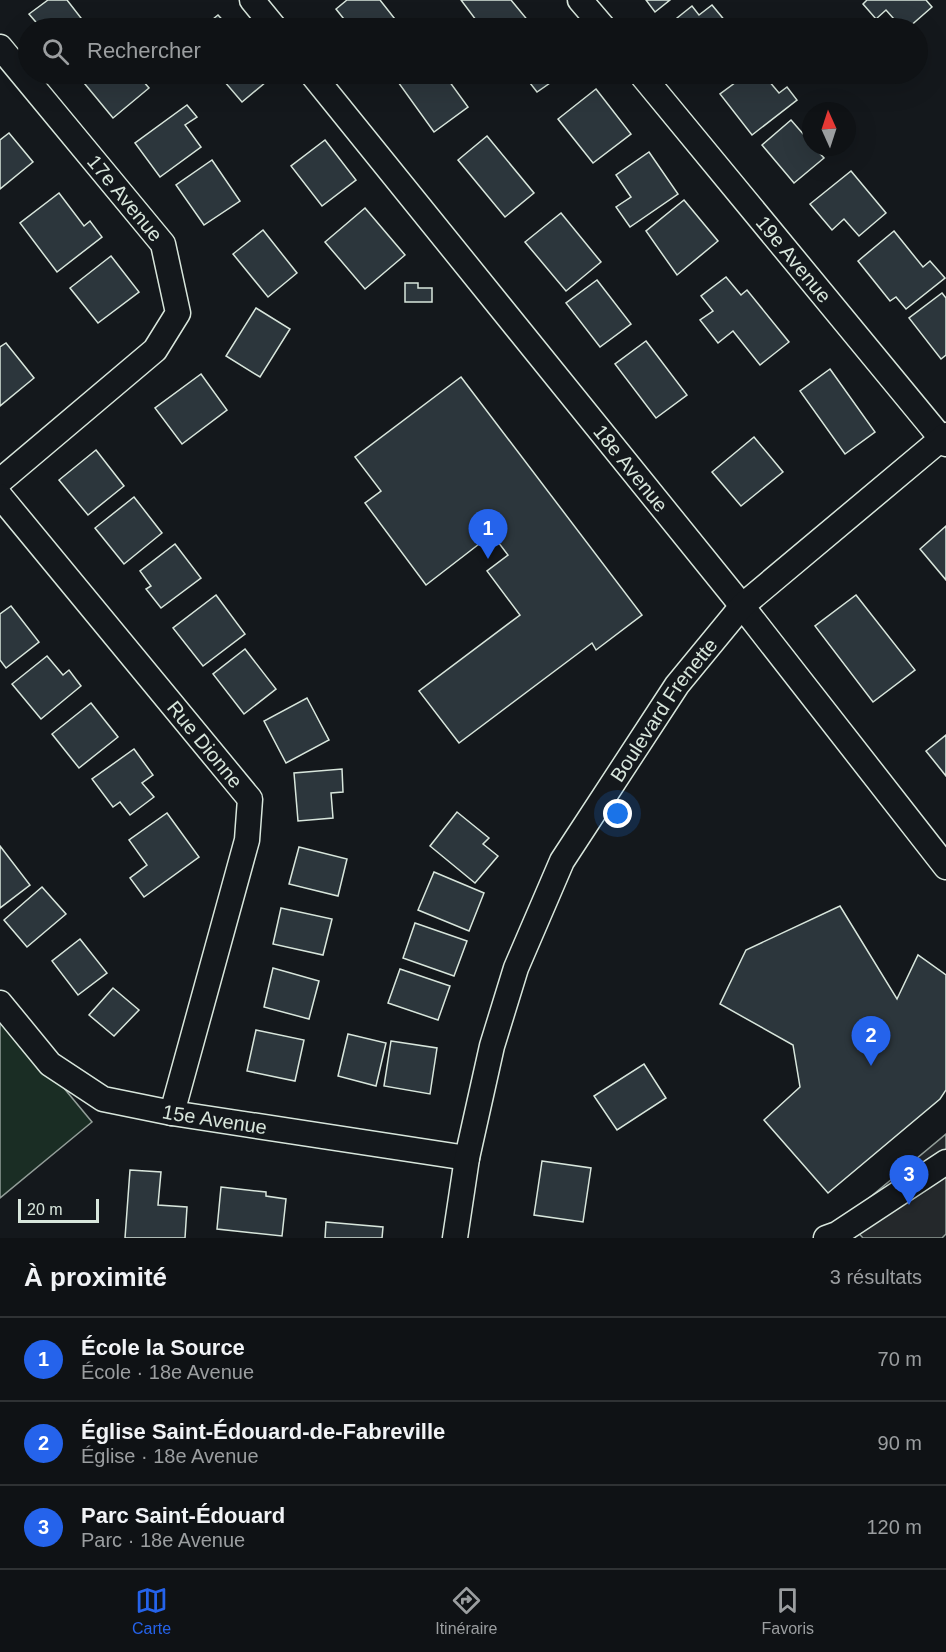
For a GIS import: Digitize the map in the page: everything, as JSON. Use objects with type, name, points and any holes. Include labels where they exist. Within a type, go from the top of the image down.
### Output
[{"type":"street","points":[[252,0],[267,18]]},
{"type":"street","points":[[580,0],[595,18]]},
{"type":"street","name":"17e Avenue","points":[[0,47],[18,69]]},
{"type":"street","name":"17e Avenue","points":[[0,481],[155,350],[178,313],[163,244],[31,84]]},
{"type":"street","name":"18e Avenue","points":[[320,84],[742,606],[946,867]]},
{"type":"street","name":"19e Avenue","points":[[648,84],[944,439]]},
{"type":"street","name":"Boulevard Frenette","points":[[457,1238],[467,1158],[492,1046],[516,968],[562,861],[677,685],[742,606],[944,439]]},
{"type":"street","name":"Rue Dionne","points":[[0,496],[250,799],[247,840],[172,1113]]},
{"type":"street","name":"15e Avenue","points":[[0,1003],[50,1064],[104,1099],[172,1113],[467,1158]]},
{"type":"street","points":[[826,1238],[837,1234],[946,1162]]},
{"type":"green space","points":[[0,1011],[92,1122],[0,1198]]},
{"type":"shaded area","points":[[946,1134],[946,1234],[942,1238],[863,1238],[845,1218]]},
{"type":"building","points":[[48,0],[67,0],[81,18],[32,18],[29,14]]},
{"type":"building","points":[[347,0],[380,0],[394,18],[343,18],[336,9]]},
{"type":"building","points":[[461,0],[511,0],[526,18],[474,18]]},
{"type":"building","points":[[646,0],[670,0],[655,12]]},
{"type":"building","points":[[867,0],[926,0],[932,7],[919,18],[893,18],[886,10],[875,18],[863,4]]},
{"type":"building","points":[[712,5],[723,18],[677,18],[692,6],[699,15]]},
{"type":"building","points":[[85,84],[146,84],[149,88],[113,118]]},
{"type":"building","points":[[227,84],[264,84],[242,102]]},
{"type":"building","points":[[399,84],[451,84],[468,107],[434,132]]},
{"type":"building","points":[[531,84],[549,84],[537,92]]},
{"type":"building","points":[[734,84],[771,84],[779,93],[787,87],[797,100],[752,135],[720,94]]},
{"type":"building","points":[[596,89],[631,134],[593,163],[558,119]]},
{"type":"building","points":[[187,105],[197,117],[185,125],[201,147],[160,177],[135,143]]},
{"type":"building","points":[[791,120],[802,133],[802,156],[822,156],[824,158],[794,183],[762,145]]},
{"type":"building","points":[[9,133],[33,162],[0,189],[0,140]]},
{"type":"building","points":[[487,136],[534,193],[505,217],[458,160]]},
{"type":"building","points":[[325,140],[356,180],[322,206],[291,166]]},
{"type":"building","points":[[649,152],[678,194],[630,227],[616,207],[631,197],[616,175]]},
{"type":"building","points":[[212,160],[240,201],[204,225],[176,185]]},
{"type":"building","points":[[851,171],[886,213],[859,236],[844,219],[832,230],[810,204]]},
{"type":"building","points":[[59,193],[84,226],[90,221],[102,237],[57,272],[20,223]]},
{"type":"building","points":[[684,200],[718,241],[677,275],[646,231]]},
{"type":"building","points":[[365,208],[405,255],[365,289],[325,242]]},
{"type":"building","points":[[561,213],[601,262],[566,291],[525,242]]},
{"type":"building","points":[[263,230],[297,273],[268,297],[233,254]]},
{"type":"building","points":[[894,231],[923,267],[930,261],[945,278],[906,309],[896,297],[890,301],[858,261]]},
{"type":"building","points":[[111,256],[139,292],[98,323],[70,288]]},
{"type":"building","points":[[726,277],[741,295],[747,290],[789,342],[760,365],[733,331],[718,343],[700,320],[713,311],[701,296]]},
{"type":"building","points":[[597,280],[631,324],[600,347],[566,303]]},
{"type":"building","points":[[405,283],[418,283],[418,288],[432,288],[432,302],[405,302]]},
{"type":"building","points":[[942,293],[946,298],[946,355],[941,359],[909,318]]},
{"type":"building","points":[[256,308],[290,329],[260,377],[226,356]]},
{"type":"building","points":[[646,341],[687,395],[656,418],[615,364]]},
{"type":"building","points":[[6,343],[34,378],[0,406],[0,347]]},
{"type":"building","points":[[830,369],[875,432],[845,454],[800,391]]},
{"type":"building","points":[[201,374],[227,410],[182,444],[155,408]]},
{"type":"building","points":[[461,377],[642,615],[596,650],[592,643],[459,743],[419,691],[520,615],[487,571],[508,555],[492,534],[426,585],[365,503],[381,491],[355,457]]},
{"type":"building","points":[[754,437],[783,472],[741,506],[712,472]]},
{"type":"building","points":[[96,450],[124,486],[88,515],[59,480]]},
{"type":"building","points":[[134,497],[162,533],[124,564],[95,528]]},
{"type":"building","points":[[946,526],[946,580],[920,549]]},
{"type":"building","points":[[175,544],[201,578],[161,608],[146,589],[151,586],[140,571]]},
{"type":"building","points":[[216,595],[245,634],[203,666],[173,628]]},
{"type":"building","points":[[856,595],[915,670],[873,702],[815,626]]},
{"type":"building","points":[[11,606],[39,642],[6,668],[0,660],[0,614]]},
{"type":"building","points":[[245,649],[276,689],[244,714],[213,674]]},
{"type":"building","points":[[47,656],[63,675],[69,670],[81,686],[41,719],[12,684]]},
{"type":"building","points":[[307,698],[329,740],[286,763],[264,721]]},
{"type":"building","points":[[91,703],[118,737],[79,768],[52,734]]},
{"type":"building","points":[[946,735],[946,776],[926,751]]},
{"type":"building","points":[[134,749],[153,775],[142,783],[154,797],[130,815],[120,802],[113,807],[92,779]]},
{"type":"building","points":[[342,769],[343,792],[331,793],[333,818],[298,821],[294,773]]},
{"type":"building","points":[[457,812],[489,838],[483,844],[498,856],[475,883],[430,846]]},
{"type":"building","points":[[167,813],[199,857],[144,897],[130,878],[147,865],[129,840]]},
{"type":"building","points":[[0,846],[30,885],[0,908]]},
{"type":"building","points":[[299,847],[347,859],[338,896],[289,884]]},
{"type":"building","points":[[434,872],[484,893],[469,931],[418,910]]},
{"type":"building","points":[[42,887],[66,914],[27,947],[4,920]]},
{"type":"building","points":[[840,906],[897,999],[918,955],[946,975],[946,1090],[940,1099],[828,1193],[764,1120],[800,1087],[793,1045],[720,1004],[746,950]]},
{"type":"building","points":[[281,908],[332,919],[323,955],[273,944]]},
{"type":"building","points":[[415,923],[467,941],[454,976],[403,958]]},
{"type":"building","points":[[80,939],[107,973],[78,995],[52,961]]},
{"type":"building","points":[[273,968],[319,981],[309,1019],[264,1007]]},
{"type":"building","points":[[400,969],[450,986],[438,1020],[388,1003]]},
{"type":"building","points":[[113,988],[139,1010],[114,1036],[89,1015]]},
{"type":"building","points":[[256,1030],[304,1040],[295,1081],[247,1071]]},
{"type":"building","points":[[348,1034],[386,1043],[376,1086],[338,1076]]},
{"type":"building","points":[[391,1041],[437,1048],[430,1094],[384,1086]]},
{"type":"building","points":[[644,1064],[666,1098],[617,1130],[594,1096]]},
{"type":"building","points":[[542,1161],[591,1168],[583,1222],[534,1215]]},
{"type":"building","points":[[130,1170],[161,1172],[158,1205],[187,1207],[185,1238],[125,1238]]},
{"type":"building","points":[[221,1187],[266,1192],[266,1196],[286,1199],[282,1236],[217,1229]]},
{"type":"building","points":[[326,1222],[383,1227],[382,1238],[325,1238]]},
{"type":"place","name":"École la Source","points":[[488,559]]},
{"type":"place","name":"Église Saint-Édouard-de-Fabreville","points":[[871,1066]]},
{"type":"place","name":"Parc Saint-Édouard","points":[[909,1205]]}]
